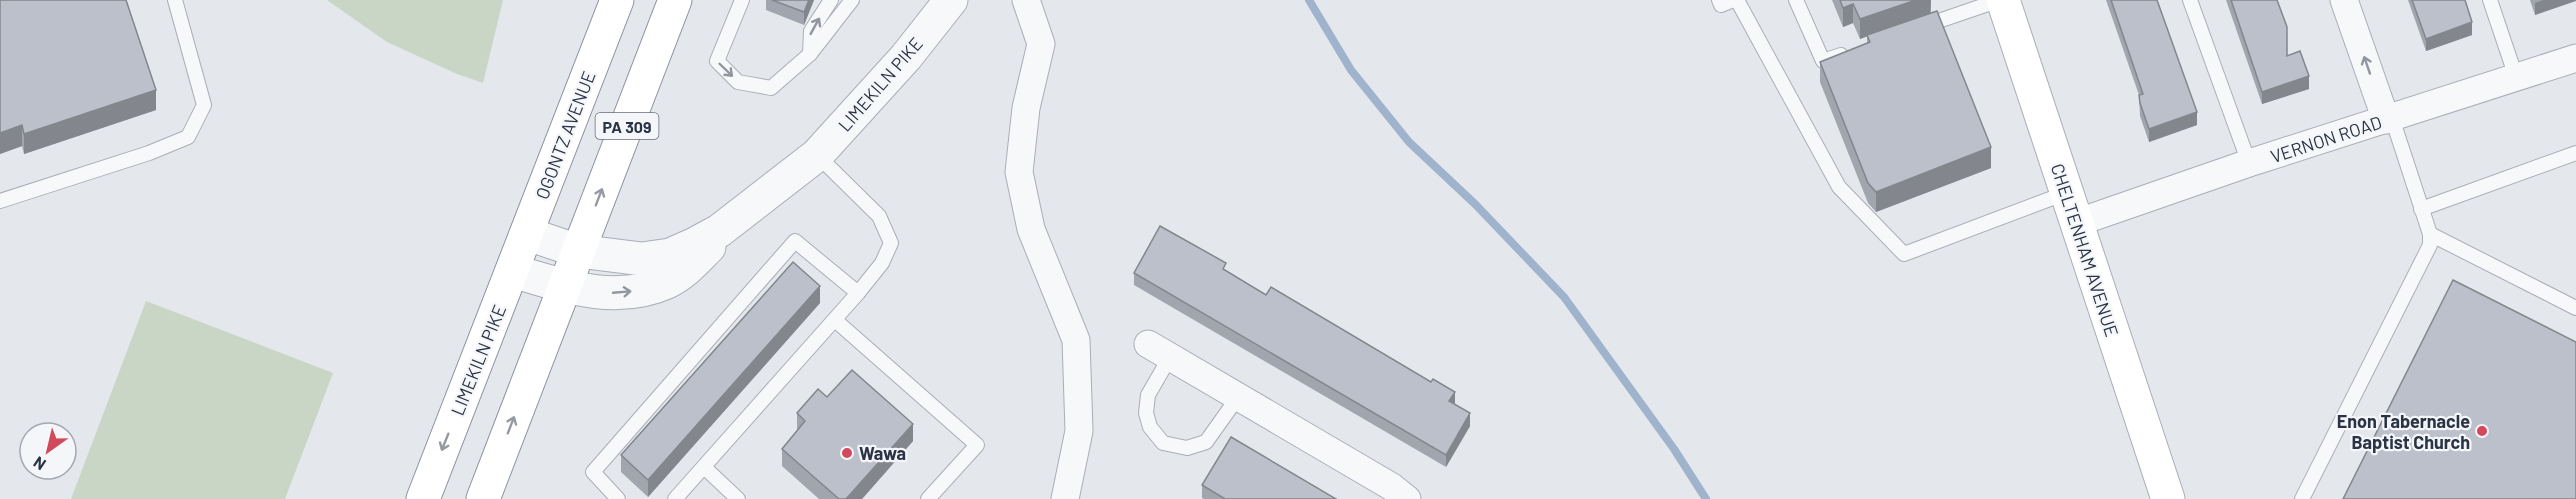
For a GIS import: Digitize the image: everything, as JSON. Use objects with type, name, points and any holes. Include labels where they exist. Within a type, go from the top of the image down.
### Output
[{"type":"main road","name":"OGONTZ AVENUE","points":[[513,271],[617,0]]},
{"type":"main road","name":"PA 309","points":[[483,499],[675,0]]},
{"type":"main road","name":"CHELTENHAM AVENUE","points":[[2001,0],[2168,499]]},
{"type":"main road","name":"LIMEKILN PIKE","points":[[423,499],[513,271]]},
{"type":"street","name":"LIMEKILN PIKE","points":[[528,234],[578,251],[642,259],[670,255],[719,231],[817,155],[906,57],[951,0]]},
{"type":"street","points":[[1026,0],[1041,44],[1026,108],[1018,172],[1031,229],[1076,340],[1079,430],[1065,499]]},
{"type":"street","points":[[2344,0],[2389,119]]},
{"type":"street","name":"VERNON ROAD","points":[[2076,223],[2249,164],[2576,58]]},
{"type":"street","name":"LIMEKILN PIKE","points":[[513,271],[564,286],[616,294],[647,289],[667,282],[687,270],[748,207]]},
{"type":"street","points":[[1159,350],[1392,487],[1407,499]]},
{"type":"lane","points":[[0,201],[149,153],[188,137],[204,105],[175,0]]},
{"type":"lane","points":[[742,0],[717,62],[738,82],[771,88],[810,54],[852,0]]},
{"type":"lane","points":[[810,54],[811,31],[831,0]]},
{"type":"lane","points":[[1719,0],[1721,5],[1733,0]]},
{"type":"lane","points":[[1737,0],[1839,187],[1904,254],[2066,192]]},
{"type":"lane","points":[[1796,0],[1823,61],[1856,49]]},
{"type":"lane","points":[[1911,30],[2001,0]]},
{"type":"lane","points":[[2190,0],[2249,164]]},
{"type":"lane","points":[[2490,0],[2516,77]]},
{"type":"lane","points":[[2302,499],[2426,257],[2430,245],[2430,234],[2389,119]]},
{"type":"lane","points":[[2421,209],[2576,153]]},
{"type":"lane","points":[[675,499],[858,293],[882,263],[891,243],[879,216],[817,155]]},
{"type":"lane","points":[[2430,234],[2576,308]]},
{"type":"lane","points":[[618,499],[593,472],[795,242],[858,293]]},
{"type":"lane","points":[[835,320],[977,445],[928,499]]},
{"type":"lane","points":[[1159,350],[1146,413],[1150,427],[1162,443],[1187,448],[1206,442],[1238,397]]},
{"type":"lane","points":[[704,467],[738,499]]},
{"type":"green space","points":[[327,0],[503,0],[483,83],[457,74],[387,42]]},
{"type":"green space","points":[[146,301],[333,373],[285,499],[71,499]]},
{"type":"building","points":[[0,0],[126,0],[156,90],[24,134],[22,125],[0,133]]},
{"type":"building","points":[[772,0],[809,0],[804,12]]},
{"type":"building","points":[[1840,0],[1916,0],[1860,19],[1853,4],[1843,8]]},
{"type":"building","points":[[2111,0],[2157,0],[2197,112],[2149,129],[2140,103],[2139,95],[2143,94]]},
{"type":"building","points":[[2231,0],[2277,0],[2287,27],[2287,56],[2300,51],[2309,76],[2262,92]]},
{"type":"building","points":[[2412,0],[2465,0],[2472,22],[2426,39]]},
{"type":"building","points":[[1937,11],[1991,147],[1876,192],[1868,183],[1820,62],[1870,42],[1867,35]]},
{"type":"building","points":[[1160,226],[1226,263],[1223,269],[1266,295],[1271,287],[1431,382],[1433,379],[1455,392],[1449,401],[1470,413],[1446,455],[1134,273]]},
{"type":"building","points":[[793,262],[820,286],[648,480],[621,455]]},
{"type":"building","name":"Enon Tabernacle Baptist Church","points":[[2453,280],[2576,342],[2576,499],[2343,499]]},
{"type":"building","name":"Wawa","points":[[852,370],[913,424],[846,499],[839,499],[782,449],[805,421],[797,413],[818,389],[827,397]]},
{"type":"building","points":[[1231,437],[1336,499],[1225,499],[1202,485]]},
{"type":"waterway","points":[[1309,0],[1351,70],[1409,142],[1475,204],[1564,297],[1674,449],[1706,499]]},
{"type":"place","name":"Enon Tabernacle Baptist Church","points":[[2482,431]]},
{"type":"place","name":"Wawa","points":[[847,453]]}]
